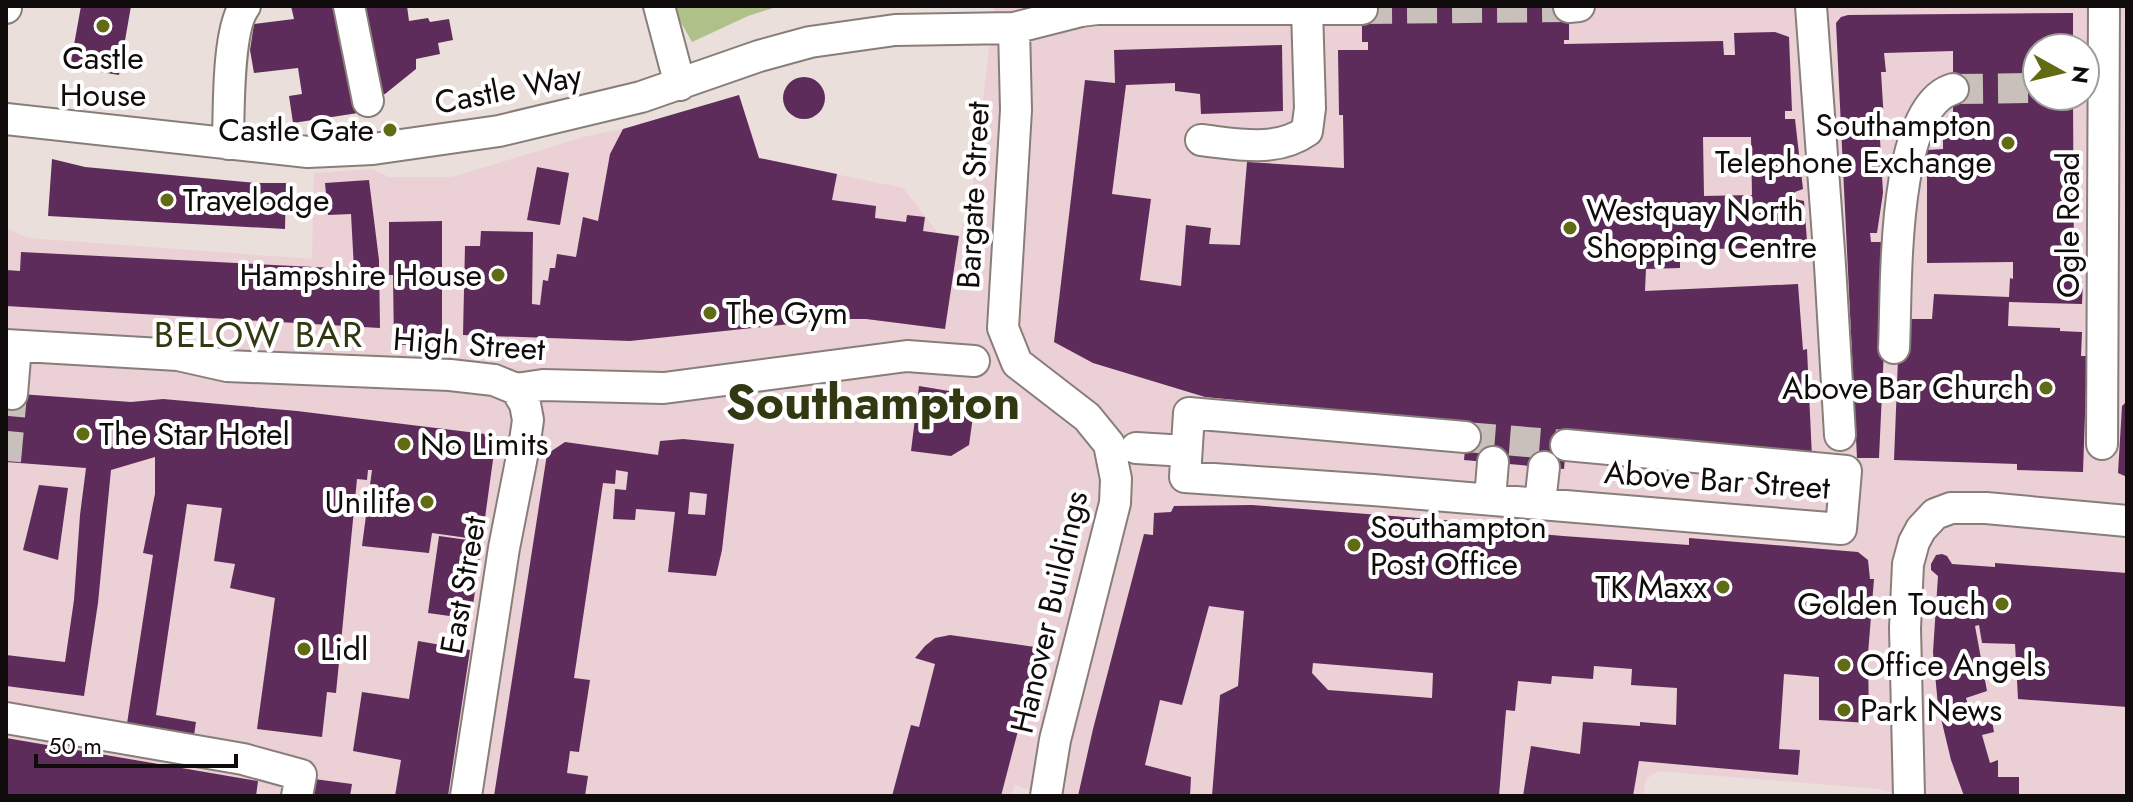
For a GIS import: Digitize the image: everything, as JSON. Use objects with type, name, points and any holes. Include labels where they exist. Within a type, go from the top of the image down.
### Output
[{"type":"street","points":[[228,144],[231,66],[239,14],[245,6]]},
{"type":"street","points":[[349,6],[368,101]]},
{"type":"street","points":[[659,6],[680,85]]},
{"type":"street","points":[[1569,7],[1579,6]]},
{"type":"street","points":[[1811,6],[1840,435]]},
{"type":"street","name":"Ogle Road","points":[[2101,32],[2104,6]]},
{"type":"street","name":"Castle Way","points":[[6,119],[308,152],[373,149],[499,131],[641,97],[759,56],[810,42],[895,30],[1014,28],[1097,9],[1362,9]]},
{"type":"street","points":[[1201,140],[1258,146],[1293,141],[1307,131],[1310,108],[1307,9]]},
{"type":"street","name":"Bargate Street","points":[[1014,28],[1016,110],[1003,328],[1017,363],[1122,446]]},
{"type":"street","points":[[1894,348],[1900,211],[1905,170],[1915,136],[1933,102],[1953,89]]},
{"type":"street","name":"Ogle Road","points":[[2095,112],[2102,444]]},
{"type":"street","points":[[11,345],[12,394]]},
{"type":"street","name":"High Street","points":[[11,345],[178,355],[227,366],[450,375],[494,380],[516,389],[543,385],[664,388],[907,356],[974,361]]},
{"type":"street","name":"East Street","points":[[466,796],[494,608],[527,430],[525,404],[516,389]]},
{"type":"street","points":[[1122,446],[1186,451],[1189,413],[1465,437]]},
{"type":"street","name":"Above Bar Street","points":[[1186,451],[1185,477],[1841,529],[1846,471],[1566,445]]},
{"type":"street","name":"Hanover Buildings","points":[[1046,796],[1058,727],[1117,492],[1114,463],[1122,446]]},
{"type":"street","points":[[1490,499],[1493,462]]},
{"type":"street","points":[[1540,503],[1544,467]]},
{"type":"street","points":[[1909,796],[1905,628],[1908,564],[1921,529],[1935,514],[1951,508],[1986,508],[2127,521]]},
{"type":"street","points":[[6,718],[243,759],[301,775],[297,796]]},
{"type":"shaded area","points":[[994,6],[2127,6],[2127,796],[1905,796],[1879,789],[1658,771],[1646,779],[1643,796],[1047,796],[1015,785],[1011,796],[6,796],[6,227],[27,238],[312,259],[314,173],[372,169],[389,177],[452,177],[739,95],[759,158],[903,188],[938,233],[959,236],[971,202]]},
{"type":"green space","points":[[675,6],[779,6],[748,16],[692,42],[674,10]]},
{"type":"building","name":"Castle House","points":[[81,6],[131,6],[119,75],[70,67]]},
{"type":"building","points":[[291,6],[332,6],[334,14],[337,13],[358,113],[293,123],[289,96],[302,94],[298,68],[254,73],[250,50],[254,24],[294,19]]},
{"type":"building","points":[[362,6],[407,6],[409,21],[449,19],[453,40],[438,43],[440,54],[416,59],[416,69],[385,94],[376,96]]},
{"type":"building","points":[[1362,6],[1569,6],[1569,40],[1564,40],[1564,44],[1723,41],[1724,55],[1735,55],[1734,33],[1775,32],[1789,37],[1792,111],[1785,111],[1785,119],[1795,119],[1803,189],[1795,192],[1795,199],[1804,201],[1807,241],[1766,243],[1767,248],[1705,249],[1705,257],[1680,257],[1680,268],[1646,269],[1645,291],[1798,284],[1803,350],[1807,349],[1812,458],[1567,436],[1564,469],[1464,460],[1467,427],[1434,419],[1205,397],[1093,363],[1054,342],[1085,80],[1115,83],[1114,50],[1282,45],[1283,111],[1201,114],[1200,94],[1175,91],[1175,83],[1126,85],[1112,194],[1151,199],[1140,280],[1181,286],[1186,225],[1211,228],[1209,244],[1240,245],[1247,162],[1344,168],[1338,50],[1368,50],[1368,42],[1362,42]],"holes":[[[1703,137],[1751,137],[1752,195],[1704,196]]]},
{"type":"building","points":[[2073,13],[2073,32],[2021,32],[2021,112],[2073,112],[2074,281],[2083,281],[2082,304],[2009,302],[2008,326],[2082,332],[2081,356],[2087,356],[2083,472],[2017,470],[2017,464],[1894,460],[1899,334],[1911,319],[1932,319],[1934,294],[2009,297],[2010,278],[2013,279],[2013,262],[1927,263],[1927,150],[1943,149],[1943,138],[1953,137],[1953,51],[1884,53],[1886,72],[1881,72],[1884,121],[1879,121],[1883,193],[1877,233],[1870,233],[1871,242],[1881,242],[1884,349],[1879,458],[1857,458],[1836,23],[1848,15]]},
{"type":"building","points":[[804,77],[819,83],[825,98],[819,113],[804,119],[789,113],[783,98],[789,83]]},
{"type":"building","points":[[739,95],[759,158],[837,174],[832,200],[876,206],[875,218],[906,222],[907,215],[925,217],[923,231],[959,236],[945,329],[866,319],[837,319],[630,341],[463,335],[465,246],[480,246],[481,231],[533,232],[532,304],[540,305],[543,280],[548,281],[550,268],[555,268],[557,254],[576,257],[583,217],[598,221],[610,154],[623,129]]},
{"type":"building","name":"Travelodge","points":[[52,159],[85,167],[286,183],[285,229],[48,216]]},
{"type":"building","points":[[537,167],[569,173],[560,225],[527,220]]},
{"type":"building","points":[[369,180],[379,260],[380,328],[6,306],[6,270],[20,271],[21,252],[354,269],[351,214],[328,215],[325,183]]},
{"type":"building","points":[[442,221],[442,334],[436,344],[394,345],[389,222]]},
{"type":"building","points":[[919,386],[955,392],[974,409],[969,445],[951,456],[911,451]]},
{"type":"building","points":[[6,393],[131,402],[163,399],[297,411],[485,434],[495,445],[482,540],[432,533],[429,553],[362,546],[372,470],[368,470],[367,480],[357,479],[336,693],[327,692],[322,737],[257,729],[275,598],[230,588],[235,564],[214,561],[222,508],[187,504],[156,715],[196,722],[193,742],[126,730],[153,555],[143,553],[155,494],[155,457],[111,470],[98,603],[84,696],[6,686],[6,655],[65,662],[86,468],[6,462]]},
{"type":"building","points":[[2127,401],[2127,477],[2118,473],[2122,406]]},
{"type":"building","points":[[683,439],[734,444],[722,550],[716,576],[668,572],[675,512],[636,509],[635,520],[613,519],[615,489],[626,490],[628,472],[616,470],[615,484],[603,483],[574,678],[590,680],[579,752],[570,751],[567,773],[588,776],[585,796],[494,796],[547,454],[565,442],[658,455],[660,441]],"holes":[[[690,492],[707,494],[705,515],[688,514]]]},
{"type":"building","points":[[39,485],[68,488],[58,560],[23,550]]},
{"type":"building","points":[[1252,505],[1520,526],[1519,532],[1563,536],[1689,545],[1689,538],[1858,552],[1868,560],[1870,579],[1874,579],[1868,654],[1869,723],[1819,720],[1819,677],[1784,674],[1779,749],[1800,750],[1798,775],[1639,761],[1633,796],[1523,796],[1531,746],[1580,754],[1583,722],[1676,725],[1677,688],[1631,685],[1632,669],[1594,666],[1593,679],[1552,676],[1551,684],[1518,681],[1515,711],[1506,710],[1499,796],[1212,796],[1220,695],[1238,686],[1244,611],[1209,606],[1182,705],[1160,700],[1145,765],[1191,777],[1190,796],[1078,796],[1144,534],[1153,535],[1154,513],[1171,512],[1174,506]],"holes":[[[1313,663],[1433,673],[1432,698],[1328,690],[1312,673]]]},
{"type":"building","points":[[439,536],[482,542],[471,619],[428,613]]},
{"type":"building","points":[[1942,554],[1952,564],[1995,567],[1995,563],[2127,573],[2127,707],[2018,699],[2015,644],[1982,643],[1979,625],[1975,626],[1987,691],[1966,698],[1969,708],[1989,703],[1994,732],[1982,735],[1990,763],[1998,760],[1998,777],[2019,777],[2019,796],[1964,796],[1951,760],[1938,706],[1933,652],[1938,576],[1931,570],[1931,564],[1936,555]]},
{"type":"building","points":[[950,635],[1035,647],[1038,654],[1001,796],[892,796],[911,725],[919,727],[935,664],[915,658],[935,638]]},
{"type":"building","points":[[418,641],[470,650],[448,796],[395,796],[401,760],[353,751],[362,692],[409,699]]},
{"type":"building","points":[[6,738],[258,781],[256,796],[6,796]]},
{"type":"building","points":[[314,779],[352,784],[350,796],[312,796]]},
{"type":"tunnel","points":[[1362,9],[1569,7]]},
{"type":"tunnel","points":[[1953,89],[2021,88]]},
{"type":"tunnel","points":[[6,461],[12,394]]},
{"type":"tunnel","points":[[1465,437],[1566,445]]},
{"type":"place","name":"Castle House","points":[[103,26]]},
{"type":"place","name":"Castle Gate","points":[[390,130]]},
{"type":"place","name":"Southampton Telephone Exchange","points":[[2008,143]]},
{"type":"place","name":"Travelodge","points":[[167,200]]},
{"type":"place","name":"Westquay North Shopping Centre","points":[[1570,228]]},
{"type":"place","name":"Hampshire House","points":[[498,275]]},
{"type":"place","name":"The Gym","points":[[710,313]]},
{"type":"place","name":"Above Bar Church","points":[[2046,388]]},
{"type":"place","name":"The Star Hotel","points":[[83,434]]},
{"type":"place","name":"No Limits","points":[[404,444]]},
{"type":"place","name":"Unilife","points":[[427,502]]},
{"type":"place","name":"Southampton Post Office","points":[[1354,545]]},
{"type":"place","name":"TK Maxx","points":[[1723,587]]},
{"type":"place","name":"Golden Touch","points":[[2002,604]]},
{"type":"place","name":"Lidl","points":[[304,649]]},
{"type":"place","name":"Office Angels","points":[[1844,665]]},
{"type":"place","name":"Park News","points":[[1844,710]]},
{"type":"district","name":"BELOW BAR","points":[[259,334]]},
{"type":"district","name":"Southampton","points":[[873,402]]}]
